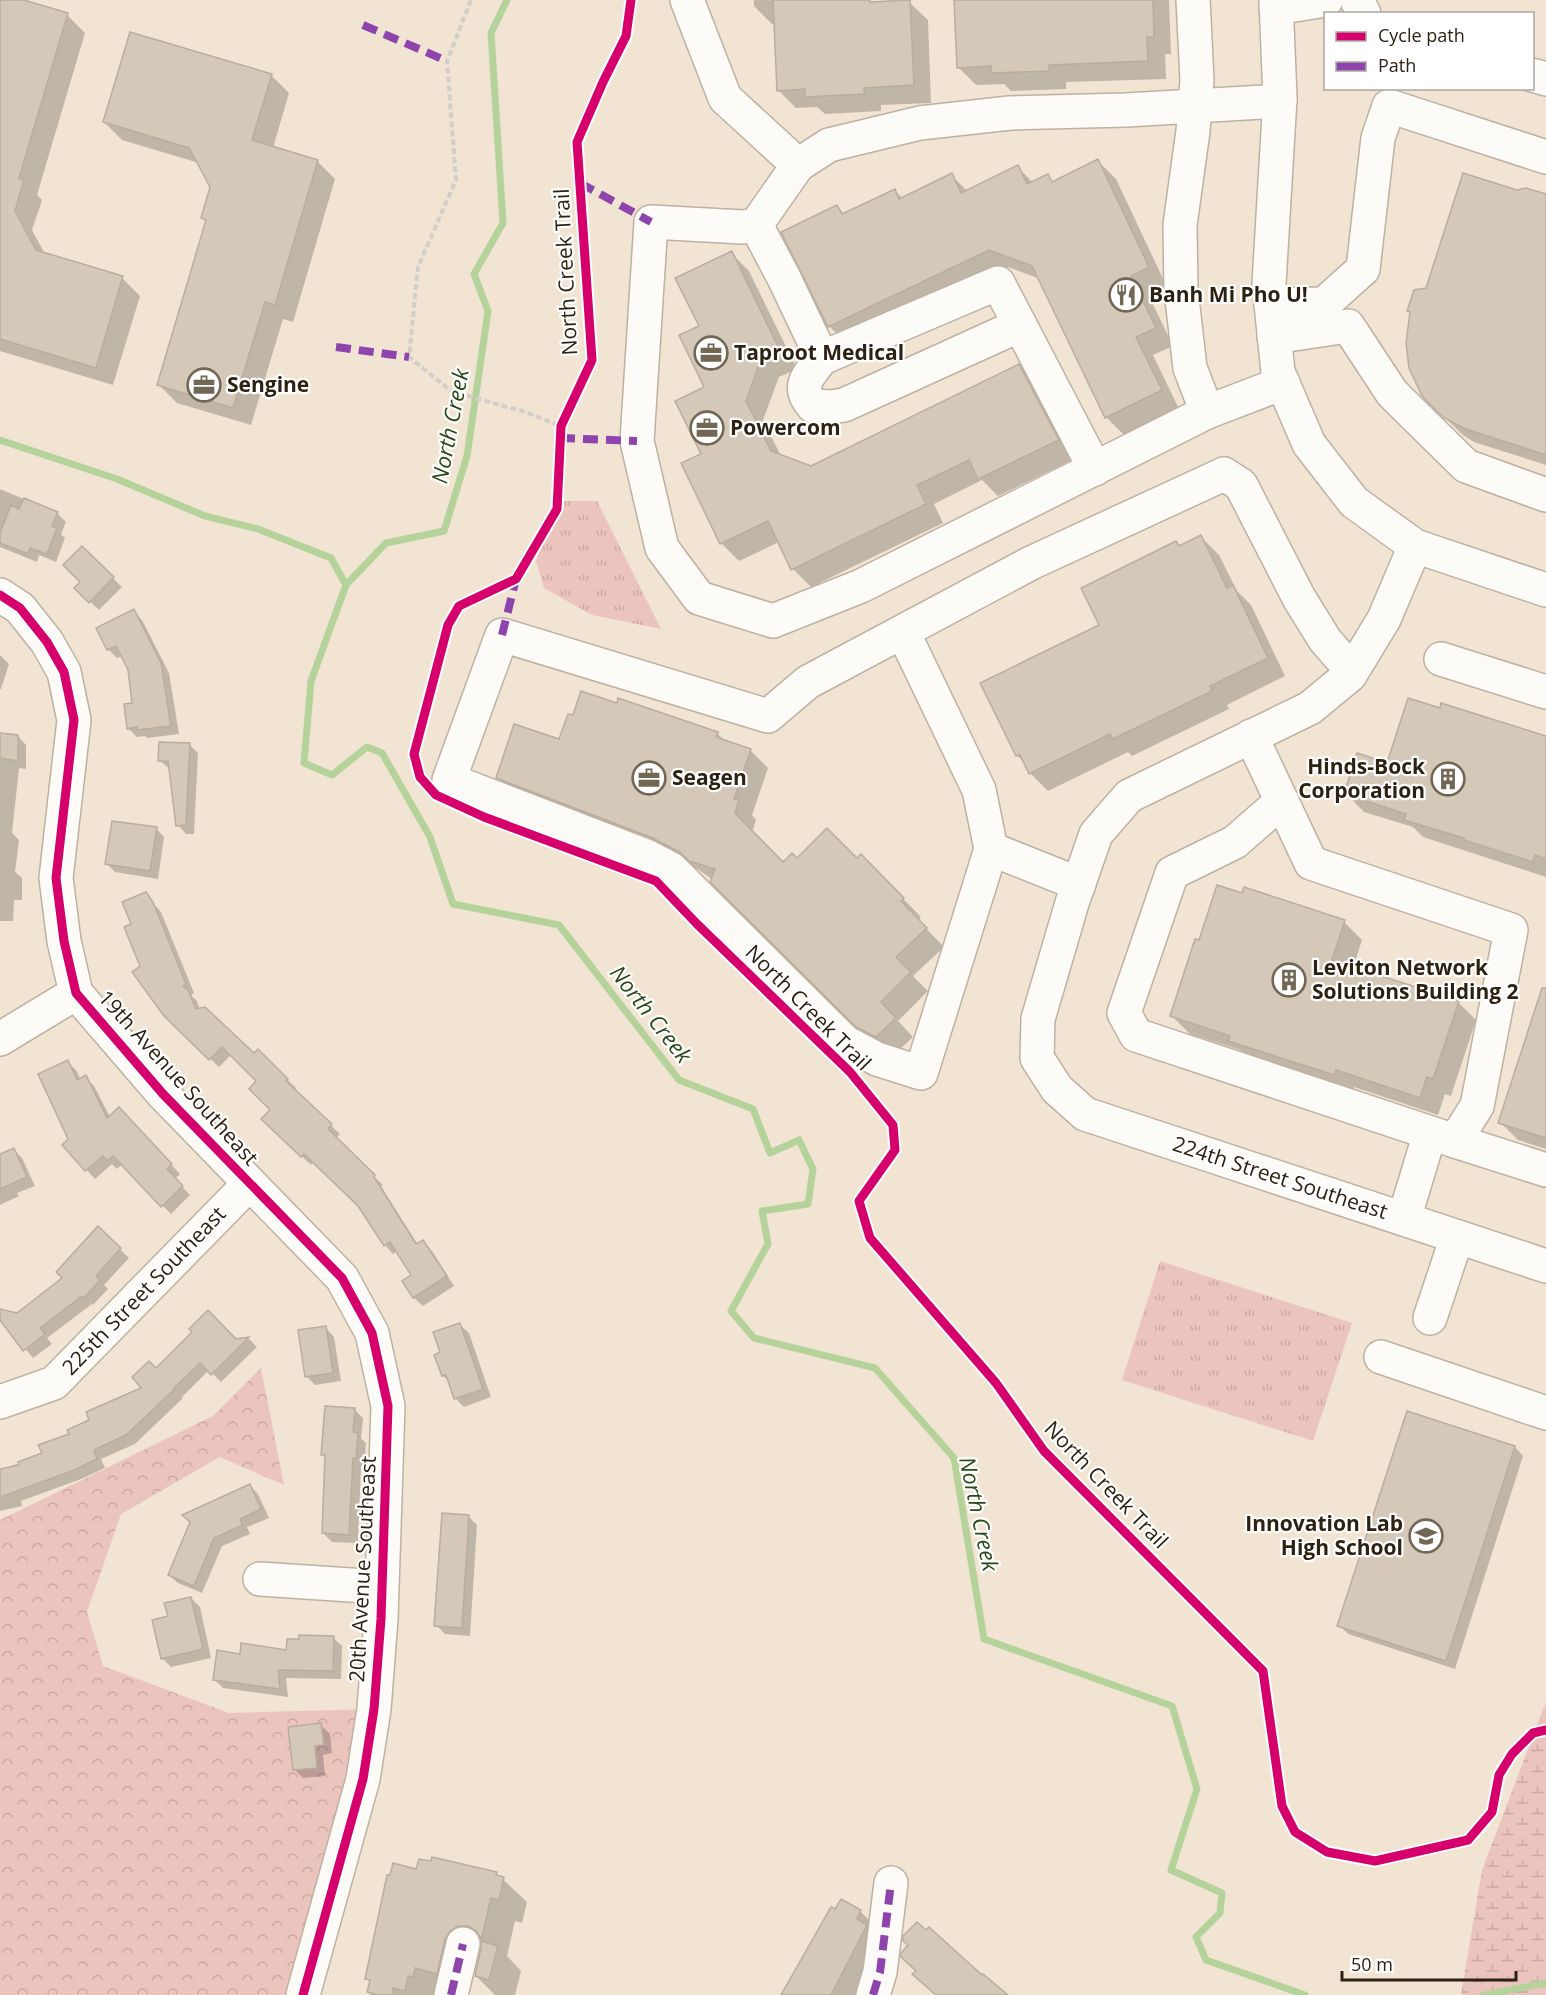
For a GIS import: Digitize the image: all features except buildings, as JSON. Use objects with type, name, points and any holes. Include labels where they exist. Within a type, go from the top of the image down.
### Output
[{"type":"street","points":[[687,0],[725,98],[798,165]]},
{"type":"street","points":[[1193,0],[1197,80],[1180,225],[1180,290],[1190,368],[1208,412]]},
{"type":"street","points":[[1326,0],[1276,4],[1280,101],[1269,284],[1278,372],[1309,444],[1354,502],[1415,546],[1546,590]]},
{"type":"street","points":[[1280,101],[1010,112],[920,123],[828,145],[798,165],[756,225],[743,227],[651,222],[637,441],[662,548],[699,598],[773,621],[861,585],[1208,412],[1283,382]]},
{"type":"street","points":[[1271,305],[1324,304],[1363,269],[1378,138],[1389,106],[1546,157]]},
{"type":"street","points":[[756,225],[822,358]]},
{"type":"street","points":[[1020,325],[844,405],[813,406],[805,398],[806,379],[822,358],[998,283],[1020,325],[1095,469]]},
{"type":"street","points":[[1274,337],[1348,326],[1392,393],[1466,466],[1546,495]]},
{"type":"street","points":[[903,632],[979,790],[991,849],[921,1073],[878,1059],[845,1042],[671,869],[646,856],[449,780],[502,634],[768,716],[808,682],[1031,563],[1224,474],[1241,485],[1299,598],[1325,640],[1352,671]]},
{"type":"street","points":[[991,849],[1078,884],[1096,834],[1129,796],[1310,708],[1352,671],[1384,619],[1415,546]]},
{"type":"street","name":"19th Avenue Southeast","points":[[0,595],[20,608],[47,642],[64,672],[74,720],[56,878],[64,941],[76,993],[163,1094],[249,1184]]},
{"type":"street","points":[[1441,659],[1546,692]]},
{"type":"street","points":[[1251,736],[1311,863],[1511,930],[1477,1107],[1442,1137],[1404,1219]]},
{"type":"street","points":[[1282,801],[1235,842],[1172,873],[1124,1013],[1136,1035],[1546,1170]]},
{"type":"street","name":"224th Street Southeast","points":[[1078,884],[1038,1019],[1037,1058],[1057,1089],[1085,1114],[1546,1266]]},
{"type":"street","points":[[0,1039],[76,993]]},
{"type":"street","name":"225th Street Southeast","points":[[0,1402],[54,1383],[249,1184]]},
{"type":"street","name":"20th Avenue Southeast","points":[[249,1184],[342,1278],[372,1333],[388,1406],[381,1618],[374,1709],[363,1779],[303,1995]]},
{"type":"street","points":[[1430,1318],[1457,1237]]},
{"type":"street","points":[[1381,1357],[1546,1413]]},
{"type":"street","points":[[260,1579],[381,1587]]},
{"type":"street","points":[[873,1995],[880,1971],[891,1883]]},
{"type":"street","points":[[451,1995],[463,1944]]},
{"type":"path","points":[[471,0],[447,61],[456,180],[418,267],[409,357],[451,392],[525,412],[561,426]]},
{"type":"path","points":[[560,438],[561,426],[565,417]]},
{"type":"green space","points":[[560,501],[597,501],[661,629],[592,615],[544,588],[536,561]]},
{"type":"green space","points":[[1160,1261],[1352,1323],[1313,1441],[1122,1380]]},
{"type":"green space","points":[[261,1368],[284,1485],[220,1457],[121,1514],[87,1612],[103,1666],[229,1713],[374,1709],[303,1995],[0,1995],[0,1520],[213,1416]]},
{"type":"green space","points":[[1546,1702],[1546,1995],[1461,1995],[1482,1870]]},
{"type":"waterway","name":"North Creek","points":[[507,0],[491,33],[503,223],[474,274],[488,311],[467,456],[444,531],[386,543],[346,585],[311,681],[304,763],[332,775],[367,747],[382,753],[430,837],[453,904],[559,925],[679,1080],[753,1109],[770,1153],[799,1140],[813,1169],[808,1204],[762,1211],[768,1244],[731,1311],[754,1338],[875,1368],[954,1458],[984,1639],[1172,1706],[1197,1789],[1171,1870],[1222,1893],[1220,1913],[1196,1937],[1206,1960],[1305,1995]]},
{"type":"waterway","points":[[0,440],[117,479],[205,516],[258,529],[331,558],[346,585]]},
{"type":"waterway","name":"North Creek","points":[[1484,1995],[1546,1983]]},
{"type":"marked path","points":[[363,25],[447,61]]},
{"type":"marked path","points":[[580,183],[651,222]]},
{"type":"marked path","points":[[336,347],[409,357]]},
{"type":"marked path","points":[[560,438],[637,441]]},
{"type":"marked path","points":[[502,635],[516,579]]},
{"type":"marked path","points":[[873,1995],[880,1972],[891,1883]]},
{"type":"marked path","points":[[451,1995],[463,1944]]},
{"type":"cycle path","name":"North Creek Trail","points":[[631,0],[626,36],[577,142],[592,360],[561,426],[557,509],[516,579],[459,606],[448,625],[414,754],[420,777],[436,795],[484,817],[656,881],[697,924],[850,1072],[893,1125],[895,1150],[859,1201],[870,1238],[996,1383],[1044,1451],[1263,1671],[1282,1806],[1295,1832],[1327,1852],[1375,1861],[1468,1840],[1492,1812],[1499,1775],[1512,1754],[1533,1733],[1546,1730]]},
{"type":"cycle path","points":[[0,595],[20,608],[47,642],[64,672],[74,720],[56,878],[64,941],[76,993],[163,1094],[342,1278],[372,1333],[388,1406],[381,1619],[374,1709],[363,1779],[303,1995]]},
{"type":"place","name":"Banh Mi Pho U!","points":[[1126,295]]},
{"type":"place","name":"Taproot Medical","points":[[711,353]]},
{"type":"place","name":"Sengine","points":[[204,385]]},
{"type":"place","name":"Powercom","points":[[707,428]]},
{"type":"place","name":"Seagen","points":[[649,778]]},
{"type":"place","name":"Hinds-Bock Corporation","points":[[1448,779]]},
{"type":"place","name":"Leviton Network Solutions Building 2","points":[[1289,980]]},
{"type":"place","name":"Innovation Lab High School","points":[[1426,1536]]}]
